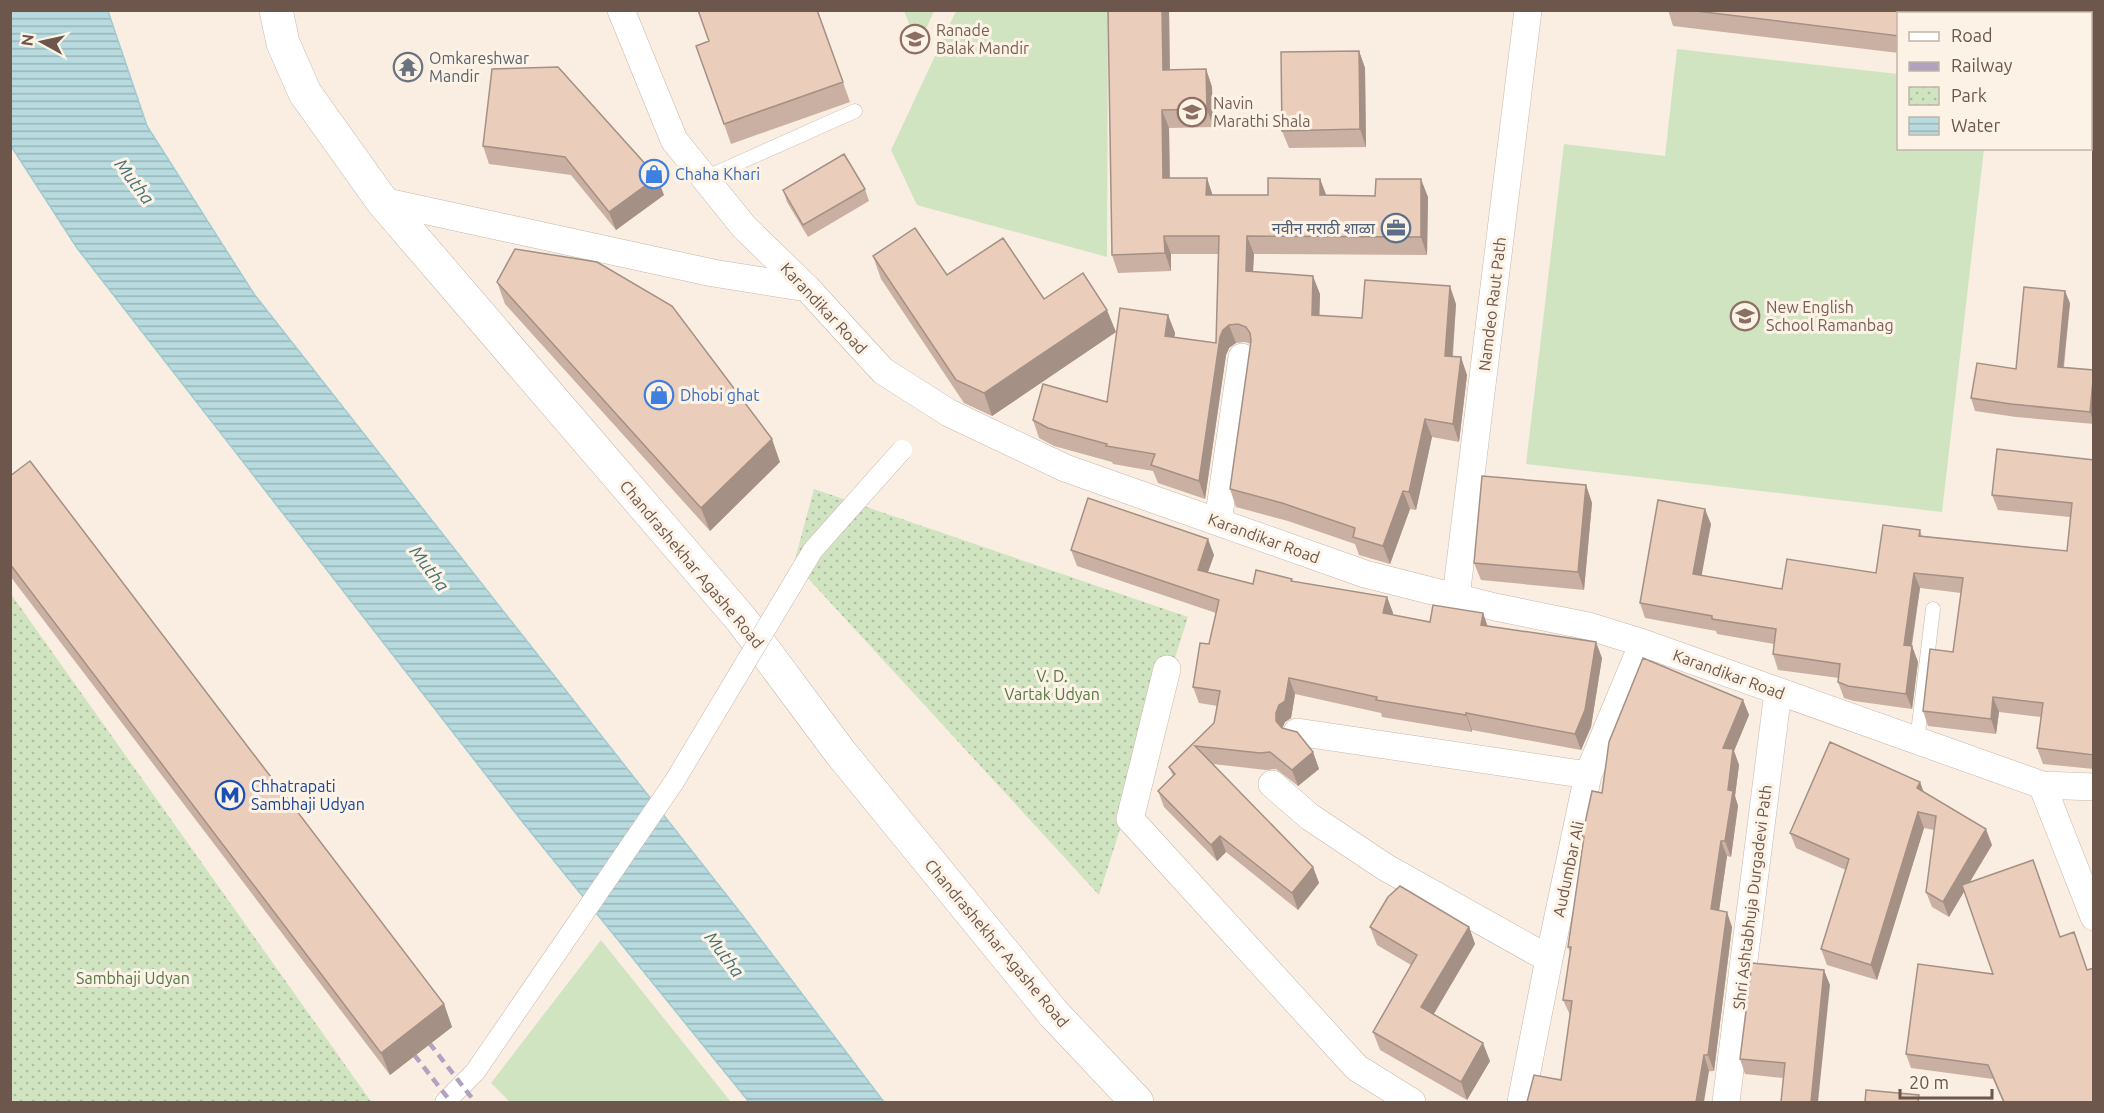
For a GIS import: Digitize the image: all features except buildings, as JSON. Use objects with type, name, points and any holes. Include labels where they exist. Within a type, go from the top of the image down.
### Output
[{"type":"street","name":"Chandrashekhar Agashe Road","points":[[276,10],[283,43],[305,93],[382,201],[741,619],[840,752],[1053,1013],[1137,1102]]},
{"type":"street","name":"Namdeo Raut Path","points":[[1456,597],[1528,10]]},
{"type":"street","name":"Karandikar Road","points":[[621,11],[674,140],[744,227],[807,288],[883,371],[949,413],[1065,468],[1365,574],[1588,626],[1643,643],[2042,785],[2094,787]]},
{"type":"street","points":[[382,201],[713,273],[807,288]]},
{"type":"street","points":[[1218,522],[1242,357]]},
{"type":"street","points":[[445,1102],[475,1072],[674,782],[813,550],[902,450]]},
{"type":"street","name":"Audumbar Ali","points":[[1521,1102],[1588,775],[1643,643]]},
{"type":"street","points":[[1167,669],[1130,819],[1357,1068],[1412,1102]]},
{"type":"street","name":"Shri Ashtabhuja Durgadevi Path","points":[[1726,1102],[1778,692]]},
{"type":"street","points":[[1297,732],[1588,775]]},
{"type":"street","points":[[1272,784],[1310,817],[1385,867],[1549,959]]},
{"type":"street","points":[[2042,785],[2094,916]]},
{"type":"lane","points":[[705,178],[855,111]]},
{"type":"lane","points":[[1917,741],[1933,609]]},
{"type":"green space","points":[[904,11],[934,11],[918,47]]},
{"type":"green space","points":[[956,11],[1108,11],[1107,257],[917,205],[891,150]]},
{"type":"green space","name":"New English School Ramanbag","points":[[1677,49],[1897,74],[1897,150],[1984,150],[1942,512],[1526,464],[1564,144],[1665,156]]},
{"type":"green space","name":"V. D. Vartak Udyan","points":[[814,489],[1188,617],[1099,895],[794,563]]},
{"type":"green space","name":"Sambhaji Udyan","points":[[11,594],[370,1100],[372,1102],[11,1102]]},
{"type":"green space","points":[[601,940],[731,1102],[510,1102],[491,1083]]},
{"type":"water","name":"Mutha","points":[[10,11],[108,11],[147,126],[254,294],[743,916],[884,1102],[749,1102],[521,820],[77,248],[11,146]]},
{"type":"railway","points":[[420,1031],[475,1102]]},
{"type":"railway","points":[[405,1043],[451,1102]]},
{"type":"place","name":"Ranade Balak Mandir","points":[[915,39]]},
{"type":"place","name":"Omkareshwar Mandir","points":[[408,67]]},
{"type":"place","name":"Navin Marathi Shala","points":[[1192,112]]},
{"type":"place","name":"Chaha Khari","points":[[654,174]]},
{"type":"place","name":"नवीन मराठी शाळा","points":[[1396,228]]},
{"type":"place","name":"New English School Ramanbag","points":[[1745,316]]},
{"type":"place","name":"Dhobi ghat","points":[[659,395]]},
{"type":"place","name":"Chhatrapati Sambhaji Udyan","points":[[230,795]]}]
